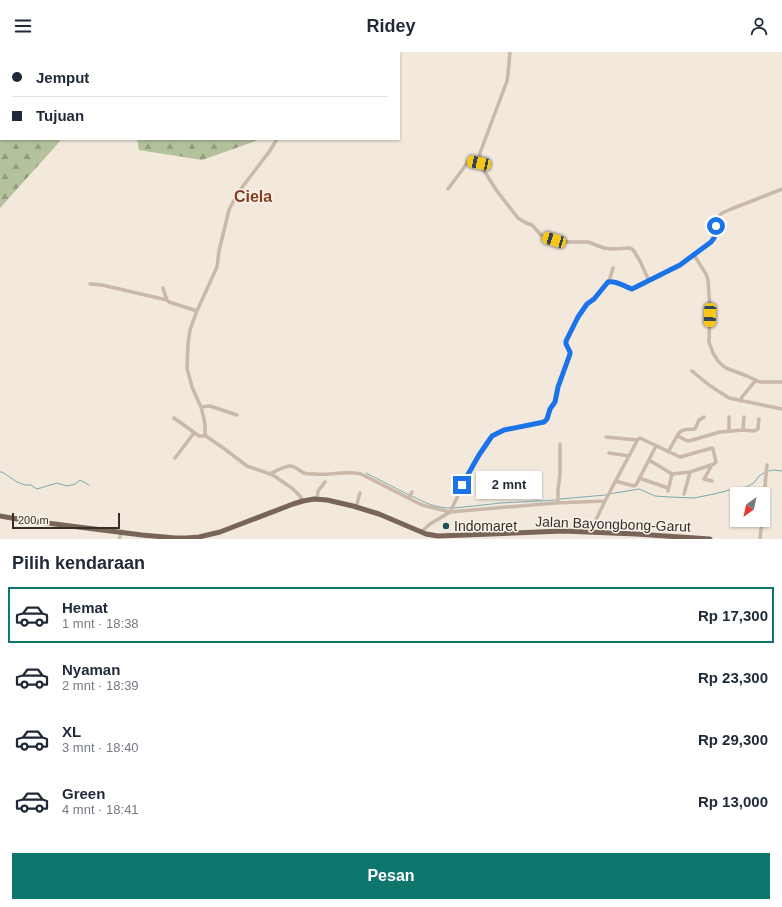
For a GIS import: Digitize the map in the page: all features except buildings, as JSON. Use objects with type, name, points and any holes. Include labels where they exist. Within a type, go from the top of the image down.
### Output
[{"type":"main road","name":"Jalan Bayongbong-Garut","points":[[0,516],[122,531],[162,538],[199,537],[220,532],[303,501],[317,499],[356,507],[379,514],[435,537],[563,531],[657,538],[710,539]]},
{"type":"street","points":[[510,52],[507,81],[480,153],[479,163],[514,214],[526,223],[532,225],[541,235],[554,240],[588,242],[604,248],[632,249],[640,261],[649,281]]},
{"type":"street","points":[[206,436],[201,408],[192,387],[187,368],[190,330],[196,311],[217,267],[219,251],[229,210],[240,190],[276,140]]},
{"type":"street","points":[[448,190],[468,162],[479,163]]},
{"type":"street","points":[[609,281],[616,282],[632,289],[680,265],[711,242],[714,238],[717,221],[722,213],[782,188]]},
{"type":"street","points":[[694,255],[708,280],[710,309],[709,340],[713,353],[726,368],[763,382],[782,382]]},
{"type":"street","points":[[422,531],[451,510],[462,485],[492,436],[504,430],[546,421],[550,409],[555,402],[558,387],[570,354],[566,344],[567,339],[585,306],[594,299],[609,281],[613,268]]},
{"type":"street","points":[[90,284],[102,285],[156,297],[196,311]]},
{"type":"street","points":[[163,288],[167,300]]},
{"type":"street","points":[[692,371],[732,400],[782,409]]},
{"type":"street","points":[[741,401],[742,397],[756,380]]},
{"type":"street","points":[[201,408],[210,406],[237,415]]},
{"type":"street","points":[[668,452],[679,433],[684,430],[695,429],[699,420],[704,417]]},
{"type":"street","points":[[743,430],[744,417]]},
{"type":"street","points":[[174,418],[194,433],[201,436],[206,436],[223,447],[247,466],[278,479],[293,489],[303,501]]},
{"type":"street","points":[[729,418],[729,431]]},
{"type":"street","points":[[678,436],[689,441],[720,432],[743,430],[754,431],[756,430],[759,419]]},
{"type":"street","points":[[175,458],[194,433]]},
{"type":"street","points":[[606,437],[637,440],[640,438],[668,452],[682,457],[712,448],[716,463],[712,465],[704,479],[712,481]]},
{"type":"street","points":[[590,532],[610,490],[637,440]]},
{"type":"street","points":[[558,501],[560,444]]},
{"type":"street","points":[[615,481],[634,486],[656,446]]},
{"type":"street","points":[[609,453],[629,456]]},
{"type":"street","points":[[649,460],[672,474],[690,472],[712,465]]},
{"type":"street","points":[[765,487],[767,465]]},
{"type":"street","points":[[271,475],[289,466],[311,474],[321,475],[350,472],[357,473],[410,496],[422,505],[451,510],[558,501],[605,500]]},
{"type":"street","points":[[684,494],[690,472]]},
{"type":"street","points":[[639,478],[668,490],[672,474]]},
{"type":"street","points":[[317,499],[318,491],[325,482]]},
{"type":"street","points":[[356,507],[360,493]]},
{"type":"street","points":[[760,539],[761,527]]},
{"type":"street","points":[[119,539],[122,531]]},
{"type":"green space","points":[[0,140],[61,140],[0,208]]},
{"type":"green space","points":[[137,140],[256,140],[202,160],[139,150]]},
{"type":"waterway","points":[[769,471],[782,471]]},
{"type":"waterway","points":[[0,472],[17,482],[25,485],[31,485],[37,489],[57,483],[67,486],[75,484],[80,480],[89,485]]},
{"type":"waterway","points":[[609,494],[639,489],[655,496],[694,498],[746,487],[754,483],[759,476],[766,472]]},
{"type":"waterway","points":[[366,473],[409,495]]},
{"type":"waterway","points":[[560,499],[606,495]]},
{"type":"waterway","points":[[412,496],[431,505],[451,508]]},
{"type":"waterway","points":[[454,508],[501,503],[556,500]]},
{"type":"place","name":"Indomaret","points":[[446,526]]},
{"type":"district","name":"Ciela","points":[[253,196]]},
{"type":"route","points":[[462,485],[492,436],[504,430],[546,421],[550,409],[555,402],[558,387],[570,354],[566,344],[567,339],[585,306],[594,299],[608,282],[616,282],[629,289],[640,286],[680,265],[711,242],[715,235],[716,226]]}]
